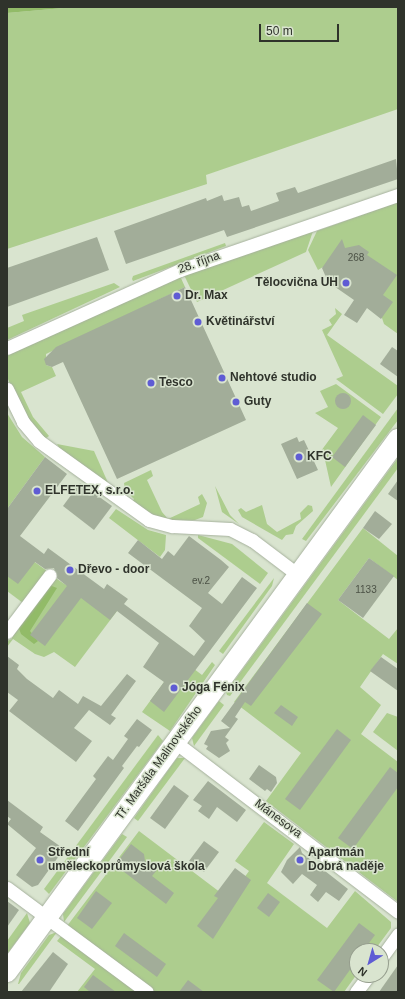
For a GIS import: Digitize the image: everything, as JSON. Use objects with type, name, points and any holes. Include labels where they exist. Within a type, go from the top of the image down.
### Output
[{"type":"main road","name":"Tř. Maršála Malinovského","points":[[7,972],[398,438]]},
{"type":"street","name":"28. října","points":[[7,348],[180,270],[398,195]]},
{"type":"street","points":[[7,389],[23,422],[39,441],[149,520],[172,526],[230,529],[252,540],[297,574]]},
{"type":"street","points":[[7,632],[50,575]]},
{"type":"street","name":"Mánesova","points":[[175,742],[398,912]]},
{"type":"street","points":[[7,888],[147,992]]},
{"type":"street","points":[[389,947],[398,935]]},
{"type":"street","points":[[356,992],[363,983]]},
{"type":"green space","points":[[7,7],[75,7],[7,13]]},
{"type":"green space","points":[[75,7],[398,7],[398,109],[206,175],[207,184],[7,249],[7,13]]},
{"type":"green space","points":[[398,202],[398,334],[384,324],[382,318],[330,282],[323,267],[318,270],[308,250],[317,231]]},
{"type":"green space","points":[[314,228],[306,252],[197,302],[184,275]]},
{"type":"green space","points":[[225,243],[226,246],[133,281],[132,279],[133,276]]},
{"type":"green space","points":[[180,276],[185,287],[46,354],[46,365],[52,367],[56,376],[21,392],[33,417],[49,436],[45,439],[24,414],[7,377],[7,354]]},
{"type":"green space","points":[[114,283],[120,287],[7,340],[7,328],[24,321],[22,315]]},
{"type":"green space","points":[[335,308],[342,314],[327,335],[398,386],[398,394],[383,414],[336,379],[343,376],[322,330],[332,325],[329,320],[336,314]]},
{"type":"green space","points":[[336,384],[381,417],[331,487],[325,460],[318,455],[338,428],[315,413],[328,407],[320,391]]},
{"type":"green space","points":[[398,408],[398,420],[306,541],[302,539]]},
{"type":"green space","points":[[7,413],[22,437],[45,457],[7,509]]},
{"type":"green space","points":[[57,444],[94,451],[109,485],[60,449]]},
{"type":"green space","points":[[398,458],[398,468],[230,696],[227,695],[226,692]]},
{"type":"green space","points":[[151,470],[153,476],[147,480],[162,512],[168,519],[200,504],[198,497],[202,494],[207,503],[203,517],[195,520],[175,521],[159,518],[132,502],[134,499],[125,490],[124,483]]},
{"type":"green space","points":[[215,486],[230,515],[239,524],[222,512]]},
{"type":"green space","points":[[262,505],[267,524],[277,532],[301,519],[300,513],[308,505],[312,506],[313,511],[296,526],[293,534],[286,535],[282,540],[242,517],[238,510],[241,508],[246,512]]},
{"type":"green space","points":[[116,509],[148,530],[166,535],[165,550],[160,557],[109,518]]},
{"type":"green space","points":[[363,528],[398,556],[398,580],[369,558],[338,600],[389,639],[398,628],[398,664],[383,654],[360,687],[381,705],[361,734],[398,762],[398,902],[266,801],[301,753],[234,702]]},
{"type":"green space","points":[[198,535],[232,544],[268,573],[260,584],[198,538]]},
{"type":"green space","points":[[7,542],[47,571],[23,603],[7,591]]},
{"type":"green space","points":[[54,577],[66,585],[72,578],[117,611],[75,667],[54,652],[44,657],[35,654],[13,639],[7,647],[7,641],[12,639],[10,637]]},
{"type":"green space","points":[[274,578],[272,586],[223,654],[219,651]]},
{"type":"green space","points":[[49,585],[57,588],[30,631],[38,641],[34,644],[21,634],[18,626]]},
{"type":"green space","points":[[181,659],[202,675],[212,662],[215,665],[170,731],[142,712]]},
{"type":"green space","points":[[219,701],[224,705],[194,746],[192,738]]},
{"type":"green space","points":[[387,713],[398,717],[398,751],[373,732]]},
{"type":"green space","points":[[158,735],[163,741],[49,894],[44,889]]},
{"type":"green space","points":[[177,758],[185,758],[138,821],[134,818]]},
{"type":"green space","points":[[264,822],[294,844],[267,883],[327,928],[355,891],[391,922],[391,928],[380,943],[349,943],[349,983],[350,983],[344,992],[154,992],[67,926],[139,831],[229,899],[249,871],[235,861]]},
{"type":"green space","points":[[122,834],[127,837],[64,922],[63,914]]},
{"type":"green space","points":[[27,913],[30,923],[7,954],[7,941]]},
{"type":"green space","points":[[57,932],[18,984],[21,973],[49,935]]},
{"type":"green space","points":[[63,934],[140,992],[77,992],[95,969],[57,941]]},
{"type":"building","points":[[396,159],[398,179],[227,237],[224,230],[126,264],[114,231],[206,198],[207,201],[222,195],[224,201],[239,197],[242,207],[249,205],[251,211],[279,201],[276,193],[295,187],[298,193]]},
{"type":"building","points":[[97,237],[109,270],[7,307],[7,268]]},
{"type":"building","points":[[342,239],[345,248],[359,245],[369,252],[367,255],[397,275],[383,295],[393,302],[381,319],[367,308],[357,323],[344,315],[354,300],[328,282],[322,268]]},
{"type":"building","name":"Tesco","points":[[185,287],[246,420],[117,479],[63,362],[52,367],[46,365],[44,359],[56,347]]},
{"type":"building","points":[[392,347],[398,351],[398,377],[380,364]]},
{"type":"building","points":[[343,393],[349,395],[351,401],[349,407],[343,409],[337,407],[335,401],[337,395]]},
{"type":"building","points":[[363,415],[376,425],[345,467],[332,457]]},
{"type":"building","name":"KFC","points":[[297,437],[299,442],[304,440],[318,470],[297,479],[281,444]]},
{"type":"building","points":[[45,457],[67,474],[20,536],[44,554],[48,548],[104,589],[107,584],[128,599],[124,604],[194,656],[205,641],[189,626],[202,608],[128,553],[138,540],[162,559],[168,551],[174,556],[189,536],[221,560],[229,567],[208,593],[222,604],[242,577],[257,588],[164,712],[150,701],[164,682],[143,667],[159,643],[117,611],[110,620],[81,598],[45,646],[30,635],[67,586],[57,578],[54,568],[45,569],[35,562],[18,584],[7,576],[7,509]]},
{"type":"building","points":[[398,480],[398,501],[388,494]]},
{"type":"building","points":[[80,483],[112,506],[94,530],[63,506]]},
{"type":"building","points":[[375,511],[392,524],[379,539],[363,528]]},
{"type":"building","points":[[369,558],[394,576],[363,618],[338,600]]},
{"type":"building","points":[[307,603],[322,614],[251,706],[245,702],[235,717],[238,719],[225,737],[229,740],[226,743],[230,751],[219,758],[206,749],[208,746],[204,744],[211,731],[230,728],[221,721]]},
{"type":"building","points":[[7,656],[19,665],[17,669],[27,679],[53,698],[59,690],[78,704],[83,696],[101,706],[127,674],[136,681],[111,715],[116,718],[110,725],[89,710],[74,728],[92,741],[76,762],[9,711],[18,700],[7,692]]},
{"type":"building","points":[[381,657],[398,669],[398,691],[370,671]]},
{"type":"building","points":[[281,705],[298,717],[292,726],[274,713]]},
{"type":"building","points":[[137,719],[152,730],[139,747],[137,746],[122,766],[124,768],[78,831],[65,821],[96,779],[93,776],[108,756],[113,760],[128,739],[124,736]]},
{"type":"building","points":[[337,729],[351,740],[300,810],[285,799]]},
{"type":"building","points":[[259,765],[276,777],[277,783],[271,792],[267,789],[265,791],[249,779]]},
{"type":"building","points":[[390,767],[398,773],[398,787],[353,849],[338,838]]},
{"type":"building","points":[[208,781],[246,810],[237,822],[217,807],[209,819],[198,811],[202,806],[193,800]]},
{"type":"building","points":[[174,785],[189,796],[165,829],[150,818]]},
{"type":"building","name":"Střední uměleckoprůmyslová škola","points":[[7,800],[43,827],[40,832],[64,849],[38,885],[32,887],[16,875],[36,848],[7,824],[11,819],[7,816]]},
{"type":"building","points":[[204,841],[219,852],[204,872],[189,861]]},
{"type":"building","points":[[131,844],[144,854],[145,861],[157,870],[152,876],[174,893],[166,904],[115,865]]},
{"type":"building","points":[[300,847],[302,853],[348,889],[339,901],[326,892],[318,902],[310,895],[317,885],[302,874],[293,884],[281,872],[287,860]]},
{"type":"building","points":[[235,868],[251,880],[213,939],[197,926],[218,898],[214,896]]},
{"type":"building","points":[[96,891],[112,903],[92,929],[77,918]]},
{"type":"building","points":[[268,893],[280,902],[269,917],[257,908]]},
{"type":"building","points":[[7,901],[19,910],[7,927]]},
{"type":"building","points":[[359,923],[375,935],[369,943],[349,943],[349,971],[334,992],[317,980]]},
{"type":"building","points":[[124,933],[166,964],[157,977],[115,946]]},
{"type":"building","points":[[53,952],[68,964],[49,992],[21,992]]},
{"type":"building","points":[[398,965],[398,992],[379,992],[385,983],[389,983],[389,978]]},
{"type":"building","points":[[93,975],[116,992],[90,992],[84,987]]},
{"type":"building","points":[[188,980],[204,992],[179,992]]},
{"type":"place","name":"Tělocvična UH","points":[[346,283]]},
{"type":"place","name":"Dr. Max","points":[[177,296]]},
{"type":"place","name":"Květinářství","points":[[198,322]]},
{"type":"place","name":"Nehtové studio","points":[[222,378]]},
{"type":"place","name":"Tesco","points":[[151,383]]},
{"type":"place","name":"Guty","points":[[236,402]]},
{"type":"place","name":"KFC","points":[[299,457]]},
{"type":"place","name":"ELFETEX, s.r.o.","points":[[37,491]]},
{"type":"place","name":"Dřevo - door","points":[[70,570]]},
{"type":"place","name":"Jóga Fénix","points":[[174,688]]},
{"type":"place","name":"Střední uměleckoprůmyslová škola","points":[[40,860]]},
{"type":"place","name":"Apartmán Dobrá naděje","points":[[300,860]]}]
